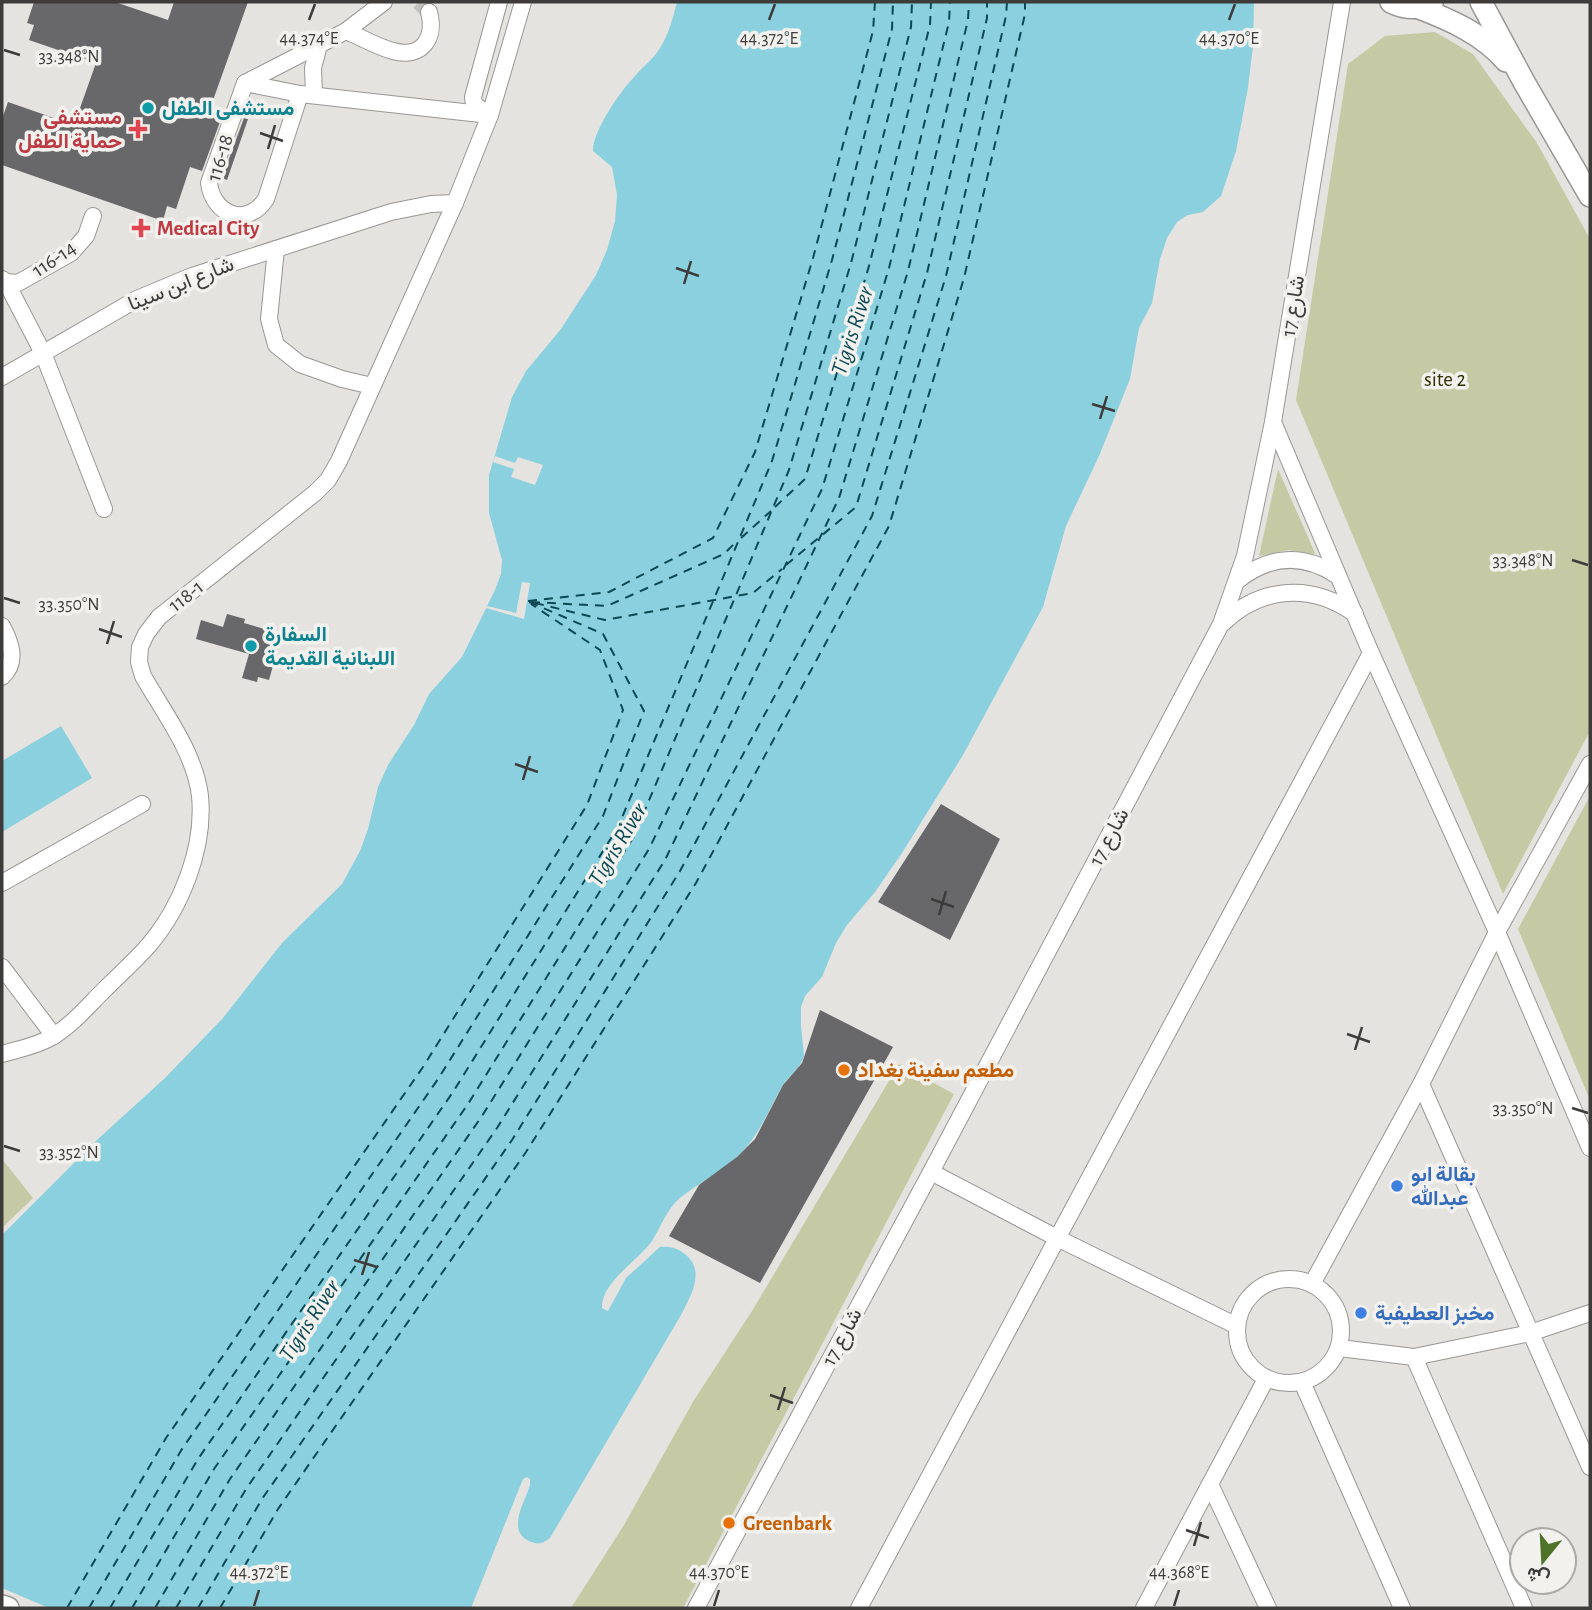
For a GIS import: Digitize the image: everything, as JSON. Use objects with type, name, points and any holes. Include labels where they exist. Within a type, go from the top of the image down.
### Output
[{"type":"main road","points":[[1391,2],[1406,8],[1428,5],[1478,36],[1503,57],[1524,82]]},
{"type":"main road","points":[[1481,2],[1590,196]]},
{"type":"main road","points":[[2,1606],[8,1608]]},
{"type":"street","points":[[245,83],[346,31],[384,2]]},
{"type":"street","points":[[490,115],[478,110],[473,97],[499,2]]},
{"type":"street","name":"118-1","points":[[2,1054],[38,1044],[70,1024],[150,944],[170,916],[188,878],[198,838],[200,798],[194,766],[143,676],[139,662],[140,647],[159,617],[328,480],[455,203],[490,115],[523,2]]},
{"type":"street","name":"شارع 17","points":[[696,1608],[1221,624],[1251,531],[1273,422],[1342,2]]},
{"type":"street","points":[[346,31],[392,51],[415,51],[425,45],[431,34],[429,12]]},
{"type":"street","name":"116-18","points":[[245,83],[209,183],[210,193],[217,204],[226,212],[236,215],[249,214],[260,208],[266,199],[307,94],[319,45]]},
{"type":"street","points":[[245,83],[307,94],[490,115]]},
{"type":"street","name":"شارع ابن سينا","points":[[2,377],[111,314],[164,287],[391,212],[431,204],[455,203]]},
{"type":"street","name":"116-14","points":[[4,280],[18,283],[71,253],[86,236],[93,216]]},
{"type":"street","points":[[276,249],[269,319],[276,345],[300,364],[372,386]]},
{"type":"street","points":[[4,280],[43,354],[104,509]]},
{"type":"street","points":[[1273,422],[1371,653],[1497,932],[1590,1148]]},
{"type":"street","points":[[1237,581],[1260,566],[1287,559],[1314,563],[1338,576]]},
{"type":"street","points":[[1221,624],[1247,604],[1262,597],[1286,592],[1311,593],[1327,598],[1355,614]]},
{"type":"street","points":[[2,626],[11,643],[12,656],[7,672],[2,677]]},
{"type":"street","points":[[859,1608],[1371,653]]},
{"type":"street","points":[[1312,1284],[1421,1084],[1497,932],[1590,764]]},
{"type":"street","points":[[2,883],[142,804]]},
{"type":"street","points":[[2,967],[54,1036]]},
{"type":"street","points":[[1421,1084],[1590,1467]]},
{"type":"street","points":[[931,1172],[1057,1238],[1237,1326]]},
{"type":"street","points":[[1296,1279],[1312,1284],[1327,1295],[1338,1311],[1342,1329],[1339,1348],[1331,1363],[1318,1375],[1302,1382],[1284,1383],[1266,1378],[1250,1366],[1239,1347],[1237,1326],[1246,1303],[1263,1286],[1279,1280],[1296,1279]]},
{"type":"street","points":[[1339,1348],[1414,1357],[1530,1333],[1590,1313]]},
{"type":"street","points":[[1414,1357],[1524,1608]]},
{"type":"street","points":[[1144,1608],[1266,1378]]},
{"type":"street","points":[[1302,1382],[1402,1608]]},
{"type":"street","points":[[1210,1484],[1268,1608]]},
{"type":"green space","name":"site 2","points":[[1435,32],[1473,54],[1537,143],[1590,239],[1590,731],[1503,894],[1296,400],[1348,64],[1385,36]]},
{"type":"green space","points":[[1278,469],[1314,554],[1289,550],[1259,556]]},
{"type":"green space","points":[[1590,796],[1590,1100],[1518,929]]},
{"type":"green space","points":[[899,1064],[954,1094],[683,1608],[571,1608],[624,1525],[694,1400],[752,1311]]},
{"type":"green space","points":[[2,1159],[33,1198],[2,1228]]},
{"type":"water","name":"Tigris River","points":[[677,2],[1254,2],[1248,88],[1236,151],[1221,196],[1203,212],[1188,215],[1177,222],[1167,238],[1152,303],[1139,328],[1130,379],[1099,456],[1066,526],[1043,607],[963,755],[902,853],[875,892],[847,925],[836,943],[822,977],[805,996],[801,1007],[802,1061],[783,1085],[745,1149],[724,1168],[676,1202],[646,1249],[607,1289],[602,1308],[608,1311],[626,1278],[660,1247],[671,1247],[680,1251],[692,1262],[695,1269],[694,1285],[681,1315],[550,1538],[543,1543],[535,1543],[522,1536],[519,1530],[519,1515],[530,1485],[530,1479],[527,1477],[523,1479],[471,1608],[2,1608],[2,1235],[99,1138],[164,1079],[223,1018],[282,943],[342,884],[360,851],[378,787],[388,765],[414,725],[429,694],[462,657],[495,590],[501,574],[502,560],[489,513],[489,475],[512,397],[526,371],[561,329],[596,275],[607,250],[615,221],[617,195],[612,167],[593,151],[594,143],[615,101],[660,48]]},
{"type":"water","points":[[61,726],[92,778],[2,832],[2,761]]},
{"type":"pier","points":[[495,456],[515,463],[518,457],[543,465],[535,485],[511,477],[514,469],[493,462]]},
{"type":"pier","points":[[522,582],[530,583],[524,619],[486,608],[487,606],[516,613]]},
{"type":"pier","points":[[2,1588],[49,1608],[2,1608]]},
{"type":"building","name":"مستشفى الطفل","points":[[34,2],[115,2],[168,20],[174,2],[248,2],[211,106],[224,111],[202,171],[190,167],[176,209],[167,206],[163,221],[2,165],[2,119],[8,102],[74,125],[96,63],[29,40],[34,25],[27,23]]},
{"type":"building","points":[[244,118],[248,119],[227,180],[222,178]]},
{"type":"building","name":"السفارة اللبنانية القديمة","points":[[227,614],[245,619],[244,623],[282,634],[269,680],[258,677],[257,682],[242,678],[249,654],[196,639],[201,620],[223,627]]},
{"type":"building","points":[[941,804],[1000,839],[950,940],[878,902]]},
{"type":"building","points":[[820,1010],[893,1047],[760,1283],[669,1236],[699,1185],[737,1157],[755,1139],[783,1085],[802,1063]]},
{"type":"ferry route","points":[[528,601],[609,592],[713,538],[755,452],[813,258],[873,31],[875,2]]},
{"type":"ferry route","points":[[110,1608],[198,1459],[453,1092],[618,827],[772,461],[832,260],[892,29],[893,2]]},
{"type":"ferry route","points":[[132,1608],[214,1469],[468,1104],[633,838],[789,470],[851,263],[911,27],[912,2]]},
{"type":"ferry route","points":[[775,507],[805,479],[869,266],[930,25],[931,2]]},
{"type":"ferry route","points":[[155,1608],[230,1479],[482,1116],[649,849],[822,489],[889,268],[949,22],[950,2]]},
{"type":"ferry route","points":[[176,1608],[246,1489],[497,1128],[665,860],[839,498],[908,271],[968,20],[969,2]]},
{"type":"ferry route","points":[[786,565],[856,507],[927,273],[987,18],[987,2]]},
{"type":"ferry route","points":[[198,1608],[262,1499],[512,1140],[680,871],[872,516],[946,276],[1007,2]]},
{"type":"ferry route","points":[[220,1608],[278,1509],[526,1152],[696,883],[889,526],[964,278],[1025,14],[1025,2]]},
{"type":"ferry route","points":[[741,538],[771,511]]},
{"type":"ferry route","points":[[531,602],[607,606],[724,554],[737,541]]},
{"type":"ferry route","points":[[535,603],[605,620],[753,593],[782,569]]},
{"type":"ferry route","points":[[89,1608],[182,1449],[438,1079],[603,816],[644,711],[603,634],[527,601]]},
{"type":"ferry route","points":[[67,1608],[166,1438],[423,1067],[587,805],[623,710],[600,650],[531,604]]},
{"type":"tunnel","points":[[419,2],[429,12]]},
{"type":"place","name":"مستشفى الطفل","points":[[148,108]]},
{"type":"place","name":"مستشفى حماية الطفل","points":[[138,129]]},
{"type":"place","name":"Medical City","points":[[141,228]]},
{"type":"place","name":"السفارة اللبنانية القديمة","points":[[251,646]]},
{"type":"place","name":"مطعم سفينة بغداد","points":[[844,1070]]},
{"type":"place","name":"بقالة ابو عبدالله","points":[[1397,1186]]},
{"type":"place","name":"مخبز العطيفية","points":[[1361,1313]]},
{"type":"place","name":"Greenbark","points":[[729,1523]]}]
